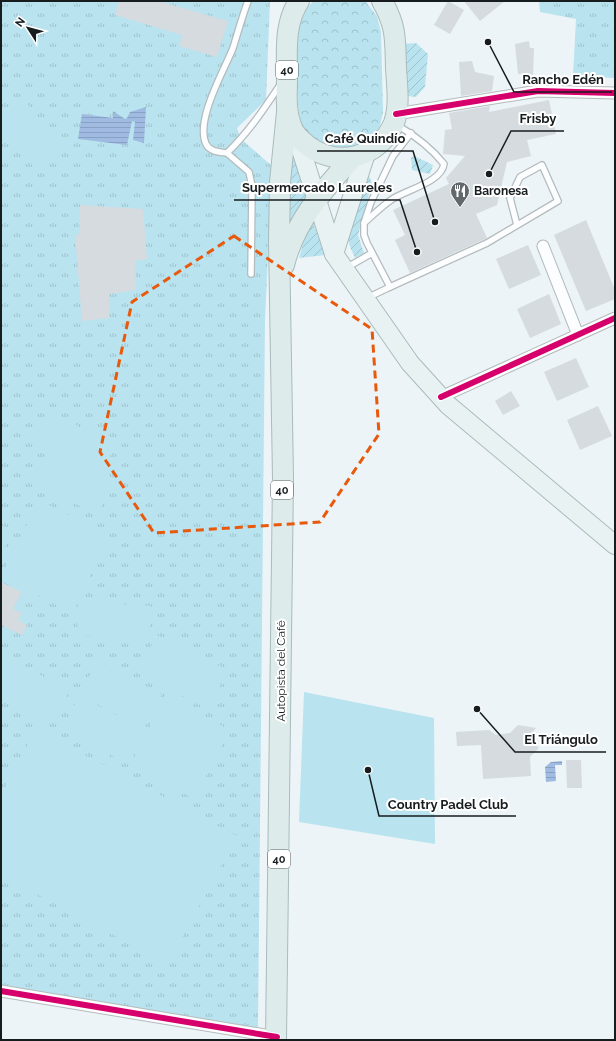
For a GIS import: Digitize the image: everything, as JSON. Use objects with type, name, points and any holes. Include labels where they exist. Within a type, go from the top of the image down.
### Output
[{"type":"highway","name":"40","points":[[299,1],[292,11],[287,27],[287,112],[291,126],[297,137],[319,154],[336,158],[360,155],[386,137],[395,118]]},
{"type":"highway","points":[[382,1],[392,18],[394,32]]},
{"type":"highway","points":[[395,118],[394,32],[397,1]]},
{"type":"highway","name":"Autopista del Café","points":[[276,1038],[282,486],[278,241],[280,182],[287,112]]},
{"type":"highway","name":"Autopista del Café","points":[[280,301],[284,264],[296,229],[317,197],[360,155]]},
{"type":"main road","name":"40","points":[[285,1],[287,27]]},
{"type":"main road","points":[[297,137],[334,254],[410,363],[441,397],[615,546]]},
{"type":"main road","points":[[334,254],[360,155]]},
{"type":"street","points":[[395,118],[538,91],[615,93]]},
{"type":"street","points":[[543,246],[578,335]]},
{"type":"street","points":[[441,397],[615,318]]},
{"type":"street","points":[[1,991],[276,1038]]},
{"type":"lane","points":[[248,1],[232,49],[206,113],[204,136],[207,145],[214,151],[227,153],[249,172],[252,186],[251,274]]},
{"type":"lane","points":[[227,153],[241,140],[259,117],[287,75]]},
{"type":"lane","points":[[364,223],[392,199],[434,179],[443,170],[444,164],[439,158],[395,118]]},
{"type":"lane","points":[[390,287],[364,235],[364,223],[371,202],[393,156],[411,133]]},
{"type":"lane","points":[[364,299],[487,243],[558,201],[542,165],[520,177],[510,198],[517,225]]},
{"type":"lane","points":[[344,269],[372,253]]},
{"type":"highlighted area","points":[[234,236],[372,329],[379,434],[320,522],[154,533],[100,452],[132,302]]},
{"type":"green space","points":[[1,1],[270,1],[266,100],[237,128],[241,139],[272,166],[265,320],[258,1028],[1,986]]},
{"type":"green space","points":[[314,1],[365,1],[377,16],[381,32],[383,112],[380,126],[372,139],[361,148],[330,152],[303,130],[297,93],[297,28],[302,14]]},
{"type":"green space","points":[[539,1],[615,1],[615,78],[573,76],[576,19],[540,12]]},
{"type":"green space","points":[[416,43],[428,54],[425,87],[416,97],[408,96],[404,44]]},
{"type":"green space","points":[[24,100],[60,143],[33,166],[1,128],[1,120]]},
{"type":"green space","points":[[289,130],[307,196],[298,210],[288,240]]},
{"type":"green space","points":[[414,156],[433,165],[430,174],[412,170],[411,158]]},
{"type":"green space","points":[[369,176],[372,183],[358,235],[364,253],[355,258],[349,243],[349,226],[354,208]]},
{"type":"green space","points":[[311,216],[325,255],[299,258]]},
{"type":"green space","points":[[51,411],[115,447],[100,474],[114,482],[97,515],[33,481],[50,449],[35,440]]},
{"type":"green space","points":[[39,500],[110,536],[78,601],[151,606],[149,640],[77,636],[78,603],[72,613],[1,577]]},
{"type":"green space","points":[[1,525],[13,531],[1,554]]},
{"type":"green space","points":[[157,635],[228,670],[208,709],[137,673]]},
{"type":"green space","points":[[3,656],[70,690],[52,724],[1,698],[1,660]]},
{"type":"green space","points":[[97,661],[162,694],[144,728],[79,695]]},
{"type":"green space","points":[[304,692],[434,718],[435,844],[299,822]]},
{"type":"green space","points":[[79,696],[144,729],[126,763],[62,730]]},
{"type":"green space","points":[[165,697],[230,730],[194,799],[130,765]]},
{"type":"green space","points":[[36,729],[237,836],[168,964],[1,875],[1,795]]},
{"type":"shaded area","points":[[146,107],[144,143],[133,140],[135,122],[132,121],[127,145],[78,139],[82,114],[113,118],[113,111],[125,119],[130,112]]},
{"type":"shaded area","points":[[562,761],[562,765],[555,765],[556,781],[546,782],[545,767],[551,762]]},
{"type":"building","points":[[119,1],[158,1],[228,21],[217,57],[179,46],[182,35],[115,15]]},
{"type":"building","points":[[448,1],[464,10],[450,34],[434,25]]},
{"type":"building","points":[[464,1],[505,1],[480,21]]},
{"type":"building","points":[[529,41],[530,48],[534,48],[533,75],[518,74],[515,44]]},
{"type":"building","points":[[472,61],[475,72],[494,76],[492,91],[461,96],[459,62]]},
{"type":"building","points":[[549,100],[556,134],[527,140],[531,156],[507,162],[497,205],[476,214],[487,238],[410,273],[395,240],[405,235],[393,210],[449,184],[446,178],[465,156],[443,154],[445,130],[452,129],[449,113],[490,106],[489,112]]},
{"type":"building","points":[[80,205],[143,209],[147,259],[135,261],[136,290],[109,294],[109,318],[82,321],[75,234],[79,235]]},
{"type":"building","points":[[586,220],[615,290],[615,299],[586,311],[554,235]]},
{"type":"building","points":[[528,245],[541,275],[509,289],[496,259]]},
{"type":"building","points":[[549,294],[561,324],[530,338],[517,309]]},
{"type":"building","points":[[576,358],[589,387],[557,401],[544,372]]},
{"type":"building","points":[[511,391],[520,406],[503,415],[495,401]]},
{"type":"building","points":[[598,406],[612,436],[580,450],[567,420]]},
{"type":"building","points":[[1,582],[22,592],[13,609],[22,613],[18,620],[27,625],[22,635],[1,625]]},
{"type":"building","points":[[518,725],[536,728],[528,737],[539,748],[530,757],[531,776],[483,779],[481,745],[457,746],[456,732],[489,730],[496,735],[510,733]]},
{"type":"building","points":[[566,760],[581,760],[582,788],[567,788]]},
{"type":"cycle path","points":[[396,114],[538,91],[615,93]]},
{"type":"cycle path","points":[[441,397],[615,318]]},
{"type":"cycle path","points":[[1,991],[277,1037]]},
{"type":"place","name":"Rancho Edén","points":[[488,42]]},
{"type":"place","name":"Frisby","points":[[489,174]]},
{"type":"place","name":"Baronesa","points":[[460,208]]},
{"type":"place","name":"Café Quindío","points":[[435,222]]},
{"type":"place","name":"Supermercado Laureles","points":[[417,252]]},
{"type":"place","name":"El Triángulo","points":[[477,709]]},
{"type":"place","name":"Country Padel Club","points":[[368,770]]}]
